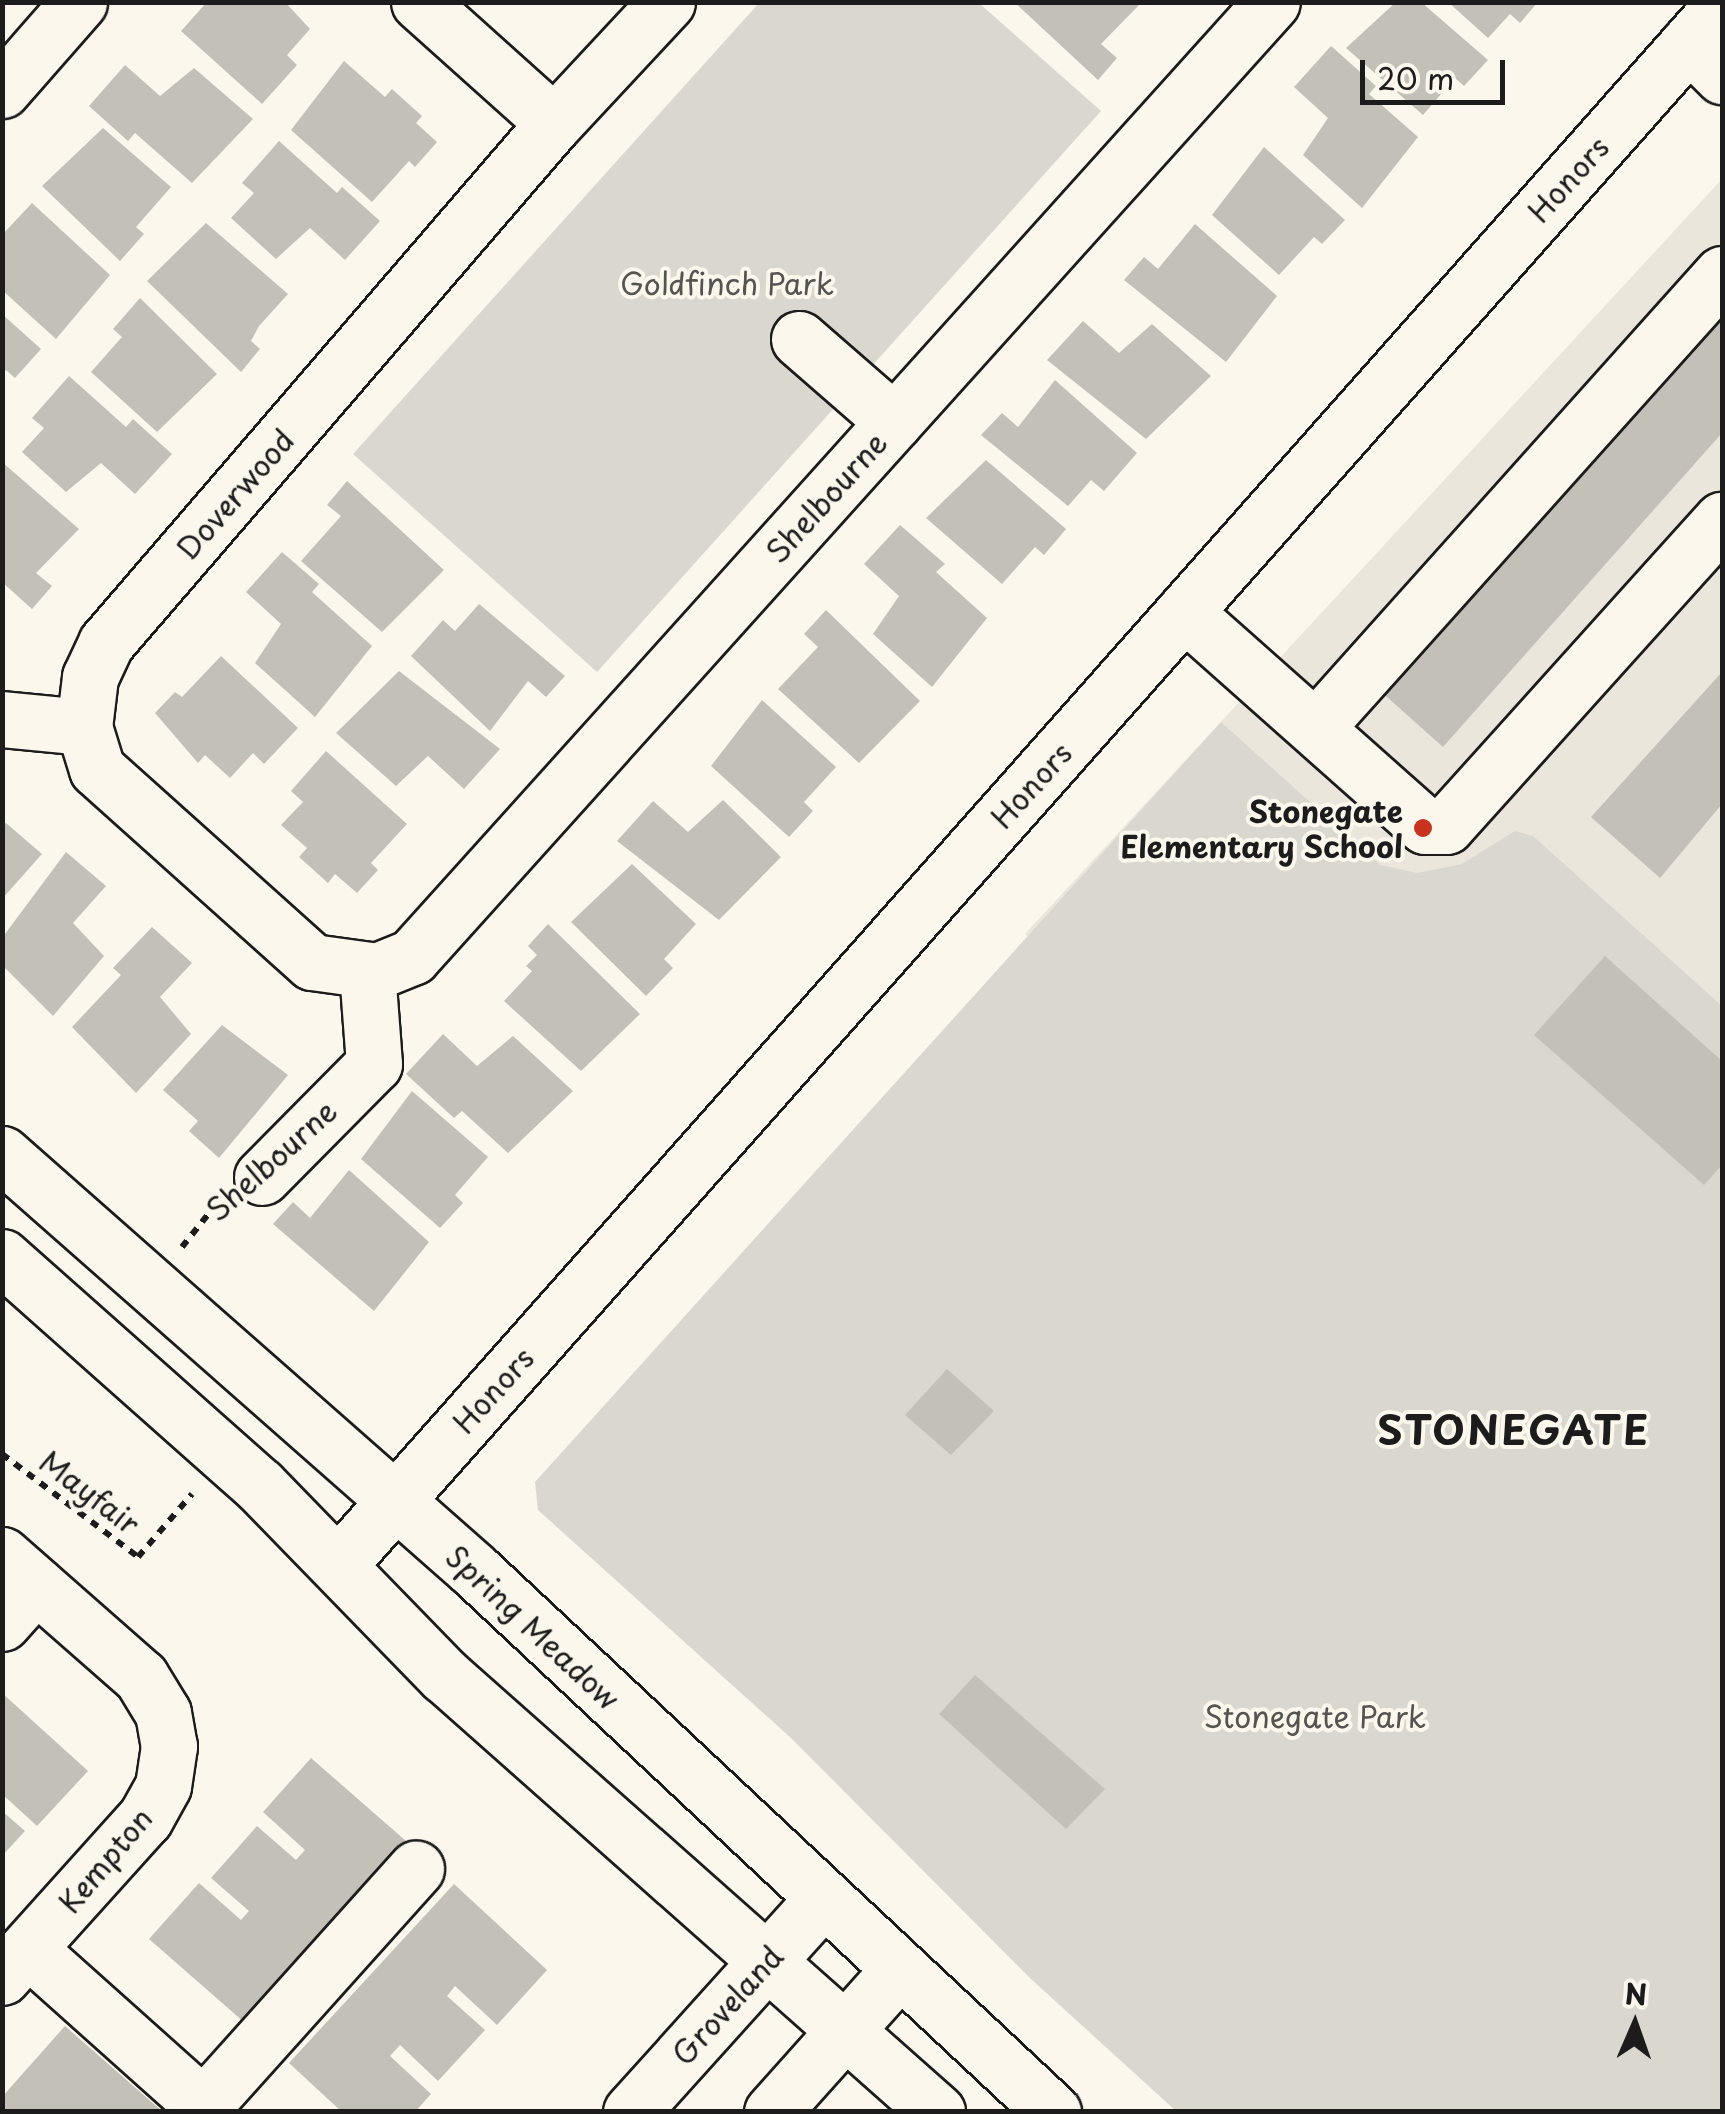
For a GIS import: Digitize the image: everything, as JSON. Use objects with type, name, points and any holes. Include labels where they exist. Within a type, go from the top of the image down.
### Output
[{"type":"street","points":[[2,90],[79,2]]},
{"type":"street","points":[[418,2],[554,123]]},
{"type":"street","name":"Doverwood","points":[[357,970],[312,962],[97,769],[84,727],[90,677],[106,644],[554,123],[667,2]]},
{"type":"street","name":"Shelbourne","points":[[262,1176],[374,1064],[357,970],[412,957],[1272,2]]},
{"type":"street","name":"Honors","points":[[340,1564],[1184,612],[1716,28]]},
{"type":"street","points":[[1317,726],[1722,274]]},
{"type":"street","points":[[799,340],[894,422]]},
{"type":"street","points":[[1184,612],[1317,726],[1424,826],[1446,826],[1722,520]]},
{"type":"street","points":[[2,719],[84,727]]},
{"type":"street","name":"Spring Meadow","points":[[2,1154],[394,1502],[1052,2112]]},
{"type":"street","points":[[2,1258],[226,1456],[340,1564],[444,1675],[764,1964],[937,2112]]},
{"type":"street","name":"Kempton","points":[[14,1588],[141,1677],[163,1713],[169,1746],[163,1786],[145,1818],[15,1963]]},
{"type":"street","points":[[15,1963],[207,2109],[416,1869]]},
{"type":"street","name":"Groveland","points":[[630,2112],[824,1898]]},
{"type":"street","points":[[772,2112],[899,1970]]},
{"type":"path","name":"Shelbourne","points":[[150,1286],[218,1202],[262,1176]]},
{"type":"path","name":"Mayfair","points":[[2,1454],[138,1557],[226,1456]]},
{"type":"shaded area","name":"Stonegate Elementary School","points":[[1722,179],[1722,1563],[1025,934]]},
{"type":"green space","name":"Goldfinch Park","points":[[759,3],[979,3],[1101,111],[597,672],[353,454]]},
{"type":"green space","name":"Stonegate Park","points":[[1221,722],[1380,865],[1417,873],[1462,864],[1515,831],[1533,836],[1722,1006],[1722,2111],[1176,2111],[1031,1979],[791,1738],[538,1510],[535,1482]]},
{"type":"building","points":[[207,2],[285,2],[310,29],[287,55],[297,65],[262,104],[181,31]]},
{"type":"building","points":[[1014,2],[1142,2],[1101,44],[1117,58],[1098,80]]},
{"type":"building","points":[[1396,2],[1421,2],[1488,60],[1464,86],[1455,78],[1423,115],[1346,48]]},
{"type":"building","points":[[1448,2],[1538,2],[1520,23],[1510,14],[1488,38]]},
{"type":"building","points":[[1331,46],[1376,86],[1369,94],[1418,137],[1362,208],[1303,155],[1328,118],[1294,87]]},
{"type":"building","points":[[344,61],[385,97],[392,89],[422,116],[416,123],[437,142],[415,167],[409,161],[372,202],[291,130]]},
{"type":"building","points":[[125,65],[160,96],[194,68],[253,119],[192,183],[135,133],[128,141],[89,106]]},
{"type":"building","points":[[103,128],[171,187],[136,227],[144,234],[120,261],[42,186]]},
{"type":"building","points":[[279,141],[337,193],[342,187],[380,221],[345,260],[310,228],[276,259],[231,218],[254,193],[242,183]]},
{"type":"building","points":[[1264,147],[1345,220],[1322,244],[1314,237],[1279,275],[1212,215]]},
{"type":"building","points":[[32,203],[110,275],[56,339],[2,290],[2,235]]},
{"type":"building","points":[[206,223],[288,294],[259,326],[251,341],[260,349],[241,372],[147,281]]},
{"type":"building","points":[[1195,224],[1277,296],[1226,362],[1124,280],[1144,257],[1158,269]]},
{"type":"building","points":[[140,298],[217,374],[157,432],[91,372],[122,337],[113,329]]},
{"type":"building","points":[[1722,304],[1722,433],[1443,747],[1378,689]]},
{"type":"building","points":[[2,314],[41,349],[15,378],[6,370],[2,375]]},
{"type":"building","points":[[1083,321],[1119,353],[1152,324],[1211,376],[1146,439],[1047,360]]},
{"type":"building","points":[[69,376],[126,427],[133,419],[172,454],[135,494],[101,463],[66,492],[22,452],[44,428],[32,418]]},
{"type":"building","points":[[1055,380],[1137,453],[1104,491],[1091,480],[1068,506],[981,435],[1002,413],[1018,427]]},
{"type":"building","points":[[986,460],[1066,529],[1044,555],[1035,547],[1002,584],[926,518]]},
{"type":"building","points":[[2,462],[79,529],[36,573],[52,586],[32,609],[2,582]]},
{"type":"building","points":[[347,481],[444,570],[382,632],[301,561],[341,516],[327,505]]},
{"type":"building","points":[[900,525],[945,564],[936,572],[987,618],[932,687],[873,634],[899,596],[864,564]]},
{"type":"building","points":[[282,552],[319,584],[312,592],[372,646],[315,717],[255,663],[281,624],[246,592]]},
{"type":"building","points":[[479,604],[565,676],[546,697],[528,681],[490,731],[411,656],[443,620],[455,631]]},
{"type":"building","points":[[826,610],[920,701],[859,763],[778,689],[818,647],[804,634]]},
{"type":"building","points":[[221,656],[298,728],[264,764],[253,753],[230,778],[205,755],[198,763],[155,713],[175,692],[182,697]]},
{"type":"building","points":[[399,671],[500,749],[464,789],[428,756],[396,786],[336,733]]},
{"type":"building","points":[[1722,672],[1722,804],[1660,878],[1591,817]]},
{"type":"building","points":[[762,700],[836,767],[804,802],[813,811],[789,837],[711,766]]},
{"type":"building","points":[[326,751],[407,824],[371,863],[378,870],[357,893],[335,874],[328,883],[299,857],[307,848],[281,825],[303,802],[291,791]]},
{"type":"building","points":[[723,800],[781,857],[719,920],[617,841],[653,801],[688,832]]},
{"type":"building","points":[[6,823],[42,854],[2,899],[2,827]]},
{"type":"building","points":[[66,852],[106,886],[73,923],[104,956],[53,1016],[2,965],[2,938]]},
{"type":"building","points":[[632,864],[696,924],[664,959],[673,968],[646,996],[571,922]]},
{"type":"building","points":[[548,924],[640,1014],[581,1071],[504,1001],[532,971],[526,966],[537,955],[528,946]]},
{"type":"building","points":[[152,927],[192,963],[160,997],[191,1034],[136,1093],[72,1027],[121,975],[113,968]]},
{"type":"building","points":[[1605,956],[1722,1061],[1722,1165],[1704,1185],[1534,1035]]},
{"type":"building","points":[[222,1025],[288,1075],[219,1158],[189,1131],[198,1121],[163,1090]]},
{"type":"building","points":[[443,1034],[477,1066],[513,1036],[573,1091],[508,1153],[462,1111],[454,1118],[406,1074]]},
{"type":"building","points":[[412,1091],[488,1157],[455,1195],[463,1203],[440,1228],[361,1159]]},
{"type":"building","points":[[349,1170],[429,1242],[374,1311],[273,1224],[293,1202],[310,1218]]},
{"type":"building","points":[[947,1369],[994,1411],[951,1455],[905,1415]]},
{"type":"building","points":[[975,1675],[1105,1789],[1066,1829],[939,1714]]},
{"type":"building","points":[[2,1693],[88,1771],[37,1826],[2,1794]]},
{"type":"building","points":[[311,1758],[406,1841],[245,2023],[149,1939],[199,1883],[241,1920],[249,1911],[211,1878],[257,1826],[296,1860],[305,1850],[263,1812]]},
{"type":"building","points":[[2,1811],[25,1831],[2,1856]]},
{"type":"building","points":[[454,1884],[547,1970],[497,2025],[455,1986],[447,1996],[485,2030],[438,2081],[400,2045],[390,2056],[431,2094],[415,2112],[342,2112],[289,2063]]},
{"type":"building","points":[[65,2026],[163,2112],[2,2112],[2,2097]]},
{"type":"place","name":"Stonegate Elementary School","points":[[1423,828]]},
{"type":"district","name":"STONEGATE","points":[[1514,1429]]}]
